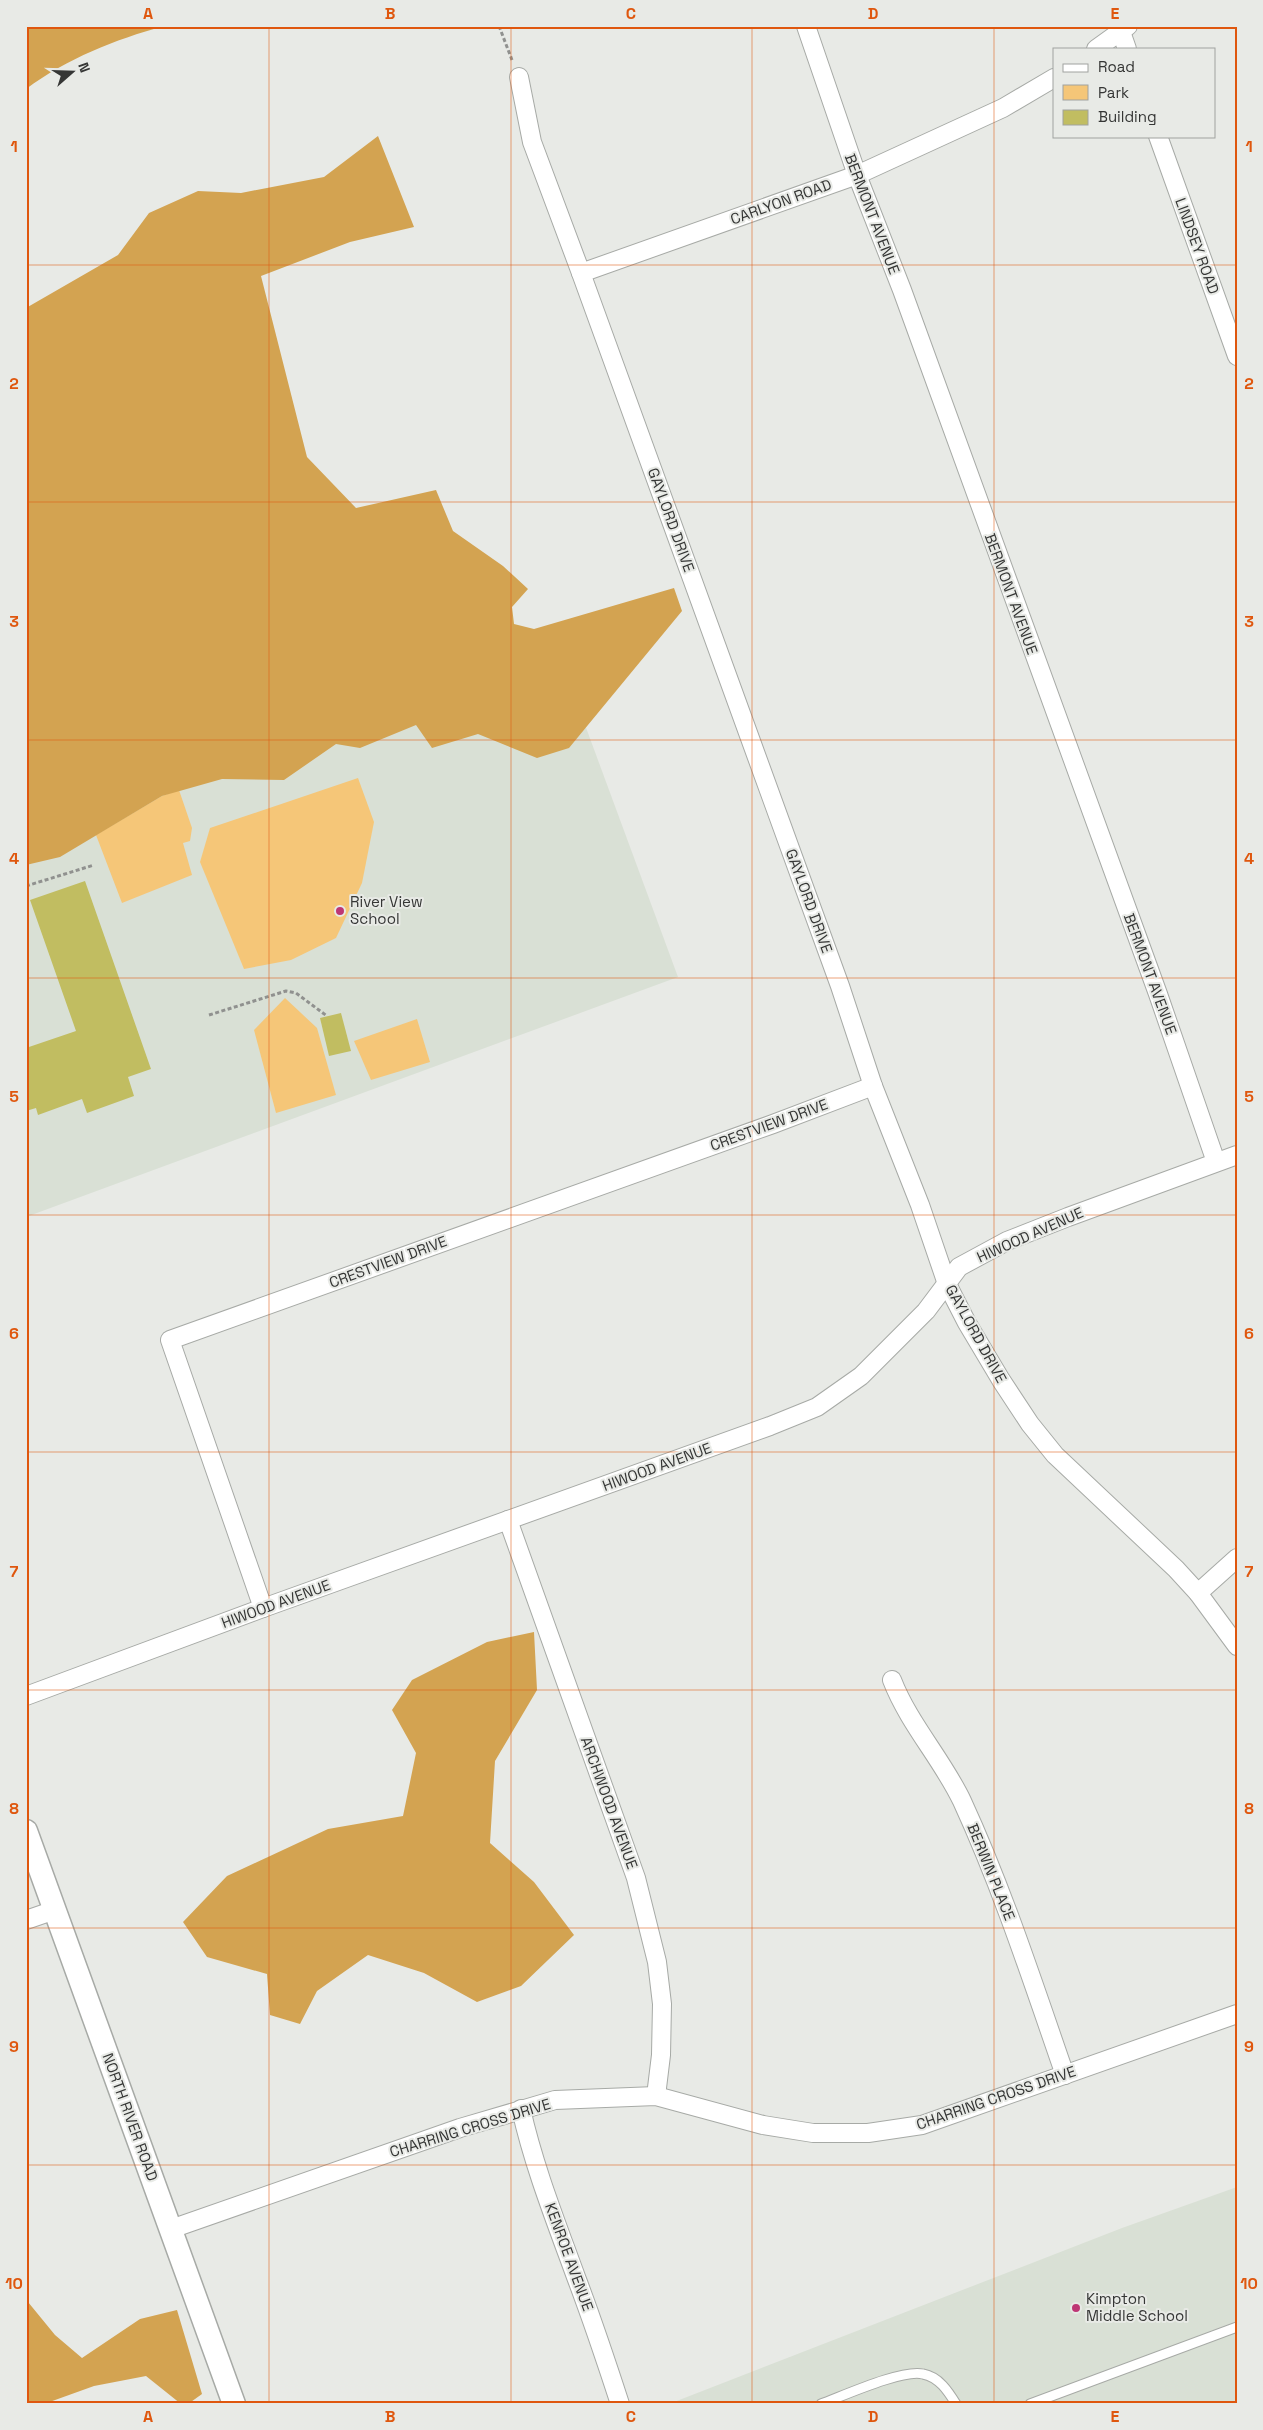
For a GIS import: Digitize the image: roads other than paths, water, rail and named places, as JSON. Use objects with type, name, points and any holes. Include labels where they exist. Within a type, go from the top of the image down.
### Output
[{"type":"street","name":"BERMONT AVENUE","points":[[806,26],[857,175],[905,300],[1158,994],[1216,1162]]},
{"type":"street","points":[[1097,48],[1123,28],[1127,48]]},
{"type":"street","name":"GAYLORD DRIVE","points":[[519,77],[532,142],[582,273],[840,986],[873,1086],[920,1205],[947,1284],[967,1324],[1030,1424],[1055,1455],[1144,1536],[1198,1593],[1237,1646]]},
{"type":"street","name":"CARLYON ROAD","points":[[582,273],[857,175],[1003,108],[1053,79]]},
{"type":"street","name":"LINDSEY ROAD","points":[[1159,138],[1237,356]]},
{"type":"street","name":"CRESTVIEW DRIVE","points":[[263,1608],[170,1340],[773,1124],[873,1086]]},
{"type":"street","name":"HIWOOD AVENUE","points":[[26,1696],[263,1608],[770,1426],[817,1407],[861,1376],[926,1311],[960,1267],[1007,1241],[1237,1155]]},
{"type":"street","name":"ARCHWOOD AVENUE","points":[[508,1520],[636,1878],[657,1962],[662,2004],[661,2055],[656,2096]]},
{"type":"street","points":[[1198,1593],[1237,1558]]},
{"type":"street","name":"BERWIN PLACE","points":[[892,1680],[900,1701],[961,1798],[990,1862],[1065,2075]]},
{"type":"street","name":"NORTH RIVER ROAD","points":[[26,1831],[234,2404]]},
{"type":"street","points":[[26,1920],[55,1910]]},
{"type":"street","name":"CHARRING CROSS DRIVE","points":[[171,2229],[460,2128],[555,2100],[656,2096],[763,2125],[813,2133],[868,2133],[922,2125],[1237,2014]]},
{"type":"street","name":"KENROE AVENUE","points":[[521,2109],[528,2141],[548,2201],[593,2322],[620,2404]]},
{"type":"lane","points":[[1030,2404],[1237,2327]]},
{"type":"lane","points":[[821,2404],[898,2376],[922,2373],[939,2380],[956,2404]]},
{"type":"place","name":"River View School","points":[[340,911]]},
{"type":"place","name":"Kimpton Middle School","points":[[1076,2308]]}]
